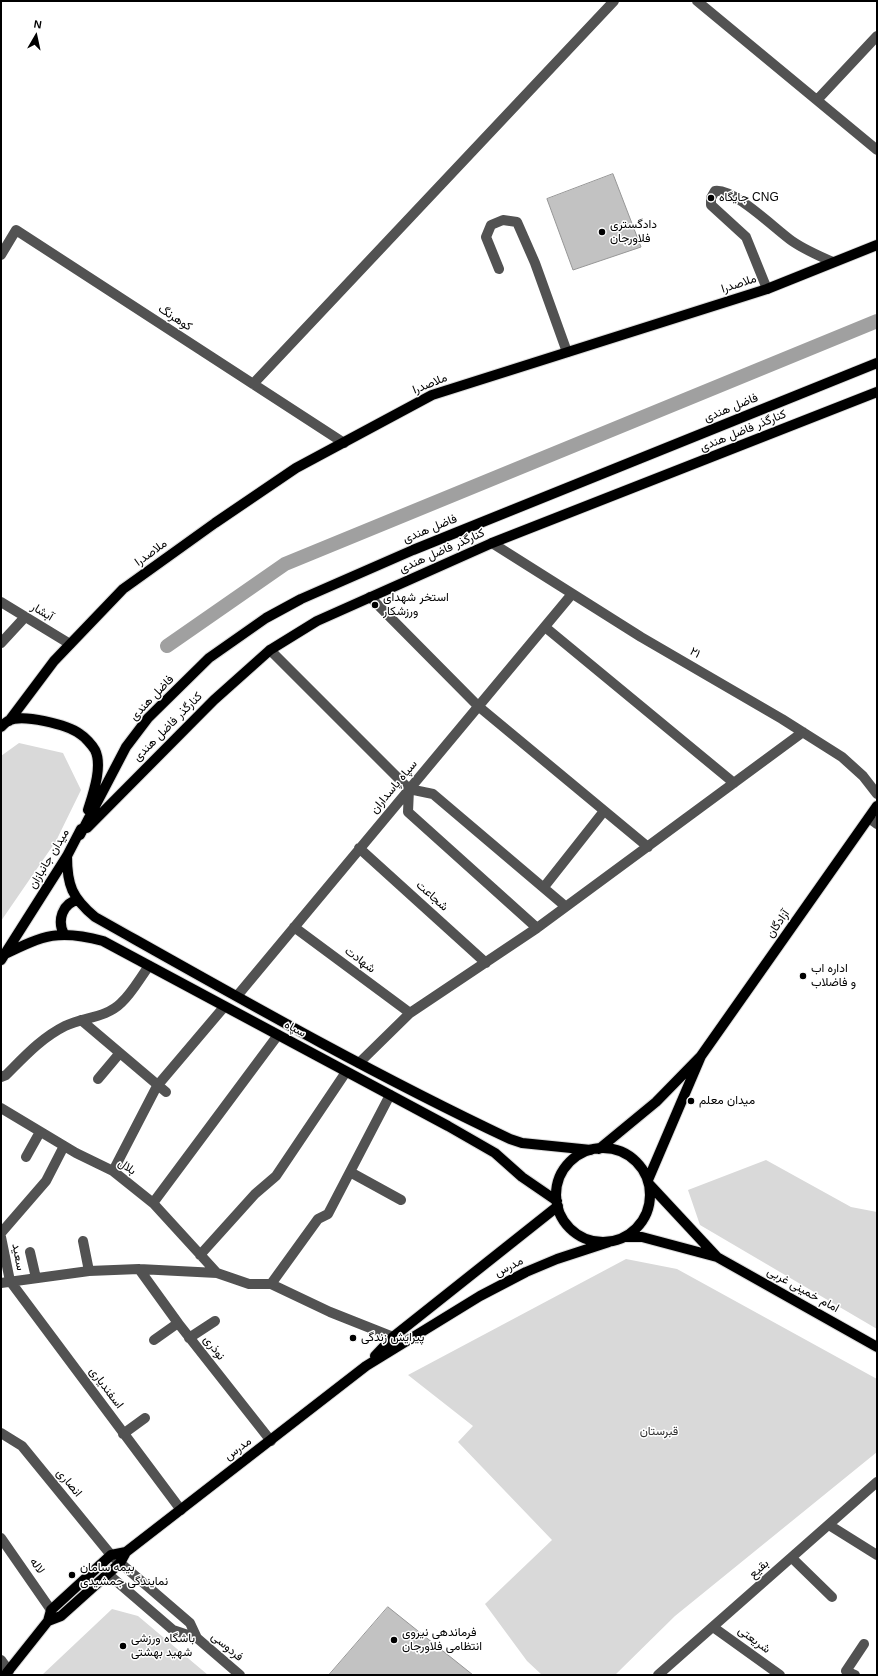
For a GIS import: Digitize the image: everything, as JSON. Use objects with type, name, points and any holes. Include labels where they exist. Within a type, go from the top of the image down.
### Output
[{"type":"main road","name":"ملاصدرا","points":[[5,724],[54,661],[123,589],[214,523],[296,468],[432,395],[767,289],[877,245]]},
{"type":"main road","name":"فاضل هندی","points":[[80,835],[126,747],[148,718],[209,658],[266,618],[343,579],[877,363]]},
{"type":"main road","name":"کنارگذر فاضل هندی","points":[[80,835],[214,700],[270,650],[317,621],[492,543],[877,392]]},
{"type":"main road","name":"میدان جانبازان","points":[[3,957],[80,835],[98,776],[95,750],[81,734],[60,725],[33,719],[5,724]]},
{"type":"main road","name":"آزادگان","points":[[701,1056],[874,819],[877,806]]},
{"type":"main road","name":"سپاه","points":[[67,856],[69,882],[78,900],[95,916],[236,996],[432,1102],[522,1143],[595,1150]]},
{"type":"main road","points":[[64,934],[61,923],[63,911],[70,903],[78,900]]},
{"type":"main road","name":"سپاه","points":[[3,957],[37,938],[64,934],[83,935],[103,941],[495,1153],[558,1204]]},
{"type":"main road","points":[[595,1150],[656,1102],[701,1056]]},
{"type":"main road","points":[[648,1182],[701,1056]]},
{"type":"main road","points":[[595,1150],[618,1150],[629,1156],[638,1164],[648,1182],[650,1201],[645,1217],[636,1229],[624,1237],[609,1242],[594,1241],[580,1236],[568,1226],[558,1204],[558,1182],[563,1171],[571,1161],[581,1154],[595,1150]]},
{"type":"main road","name":"امام خمینی غربی","points":[[648,1182],[717,1257]]},
{"type":"main road","name":"مدرس","points":[[366,1366],[393,1337],[558,1204]]},
{"type":"main road","name":"امام خمینی غربی","points":[[624,1237],[642,1238],[717,1257],[877,1346]]},
{"type":"main road","name":"مدرس","points":[[126,1552],[366,1366],[480,1296],[526,1272],[557,1259],[609,1242]]},
{"type":"main road","points":[[7,1673],[48,1621],[52,1610],[112,1555],[126,1552]]},
{"type":"main road","points":[[48,1621],[61,1616],[120,1564],[126,1552]]},
{"type":"street","points":[[253,384],[614,1]]},
{"type":"street","points":[[697,1],[877,150]]},
{"type":"street","points":[[817,100],[877,36]]},
{"type":"street","points":[[767,289],[746,237],[711,205],[711,198],[714,191],[722,190],[733,196],[790,240],[808,251],[833,262]]},
{"type":"street","points":[[498,269],[486,237],[491,225],[503,220],[517,222],[535,263],[567,352]]},
{"type":"street","name":"کوهرنگ","points":[[1,255],[16,230],[344,443]]},
{"type":"street","name":"۲۱","points":[[492,543],[572,594],[803,732],[842,757],[863,776],[877,794]]},
{"type":"street","name":"سپاه پاسداران","points":[[236,996],[572,594]]},
{"type":"street","points":[[370,597],[478,706],[648,847]]},
{"type":"street","name":"آبشار","points":[[1,602],[70,644]]},
{"type":"street","points":[[1,643],[25,616]]},
{"type":"street","points":[[545,627],[734,783]]},
{"type":"street","points":[[270,650],[409,789],[433,794],[565,906]]},
{"type":"street","points":[[359,1063],[410,1013],[537,928],[803,732]]},
{"type":"street","points":[[409,789],[408,812],[537,928]]},
{"type":"street","points":[[544,887],[604,811]]},
{"type":"street","name":"شجاعت","points":[[360,848],[486,963]]},
{"type":"street","name":"شهادت","points":[[294,927],[410,1013]]},
{"type":"street","points":[[1,1077],[6,1075],[34,1046],[66,1026],[81,1020],[106,1014],[121,1003],[149,966]]},
{"type":"street","points":[[113,1171],[157,1086],[224,1007]]},
{"type":"street","points":[[81,1020],[157,1086],[166,1092]]},
{"type":"street","points":[[153,1203],[278,1035]]},
{"type":"street","points":[[98,1079],[120,1054]]},
{"type":"street","points":[[200,1255],[255,1194],[276,1176],[346,1072]]},
{"type":"street","points":[[271,1284],[318,1219],[328,1214],[390,1095]]},
{"type":"street","name":"بلال","points":[[1,1108],[64,1146],[113,1171],[153,1203],[217,1273]]},
{"type":"street","points":[[26,1157],[40,1132]]},
{"type":"street","points":[[1,1233],[46,1180],[64,1146]]},
{"type":"street","points":[[350,1172],[400,1200]]},
{"type":"street","name":"سعید","points":[[1,1237],[5,1282]]},
{"type":"street","points":[[83,1241],[89,1271]]},
{"type":"street","points":[[30,1252],[36,1278]]},
{"type":"street","name":"بلال","points":[[5,1282],[89,1271],[139,1269],[217,1273],[249,1284],[271,1284],[330,1312],[393,1337]]},
{"type":"street","name":"نوذری","points":[[139,1269],[189,1338],[271,1441]]},
{"type":"street","name":"اسفندیاری","points":[[5,1282],[182,1510]]},
{"type":"street","points":[[189,1338],[215,1321]]},
{"type":"street","points":[[154,1340],[178,1323]]},
{"type":"street","points":[[123,1434],[145,1418]]},
{"type":"street","name":"انصاری","points":[[1,1433],[22,1446],[120,1564],[190,1622],[197,1638]]},
{"type":"street","name":"بقیع","points":[[658,1675],[877,1482]]},
{"type":"street","points":[[829,1525],[877,1555]]},
{"type":"street","name":"لاله","points":[[1,1538],[52,1610]]},
{"type":"street","points":[[792,1558],[832,1597]]},
{"type":"street","points":[[100,1565],[108,1574],[173,1630],[197,1638]]},
{"type":"street","name":"شریعتی","points":[[713,1627],[780,1675]]},
{"type":"street","name":"فردوسی","points":[[197,1638],[240,1675]]},
{"type":"street","points":[[855,1675],[846,1671],[864,1644]]},
{"type":"street","points":[[1,1660],[7,1673]]},
{"type":"green space","points":[[19,743],[63,753],[81,790],[56,841],[1,921],[1,756]]},
{"type":"green space","points":[[766,1160],[851,1207],[877,1212],[877,1329],[700,1225],[688,1190]]},
{"type":"green space","name":"قبرستان","points":[[626,1259],[677,1269],[877,1379],[877,1452],[675,1616],[615,1675],[542,1675],[527,1661],[485,1604],[552,1540],[458,1442],[473,1426],[408,1375]]},
{"type":"green space","name":"باشگاه ورزشی شهید بهشتی","points":[[112,1609],[138,1616],[208,1675],[42,1675]]},
{"type":"building","points":[[613,174],[641,247],[573,270],[547,199]]},
{"type":"building","name":"فرماندهی نیروی انتظامی فلاورجان","points":[[388,1607],[473,1675],[329,1675]]},
{"type":"waterway","points":[[167,646],[285,564],[877,321]]},
{"type":"place","name":"جایگاه CNG","points":[[711,198]]},
{"type":"place","name":"دادگستری فلاورجان","points":[[602,232]]},
{"type":"place","name":"استخر شهدای ورزشکار","points":[[375,605]]},
{"type":"place","name":"اداره اب و فاضلاب","points":[[803,976]]},
{"type":"place","name":"میدان معلم","points":[[691,1101]]},
{"type":"place","name":"پیرایش زندگی","points":[[353,1338]]},
{"type":"place","name":"بیمه سامان نمایندگی جمشیدی","points":[[72,1575]]},
{"type":"place","name":"فرماندهی نیروی انتظامی فلاورجان","points":[[394,1640]]},
{"type":"place","name":"باشگاه ورزشی شهید بهشتی","points":[[123,1646]]}]
